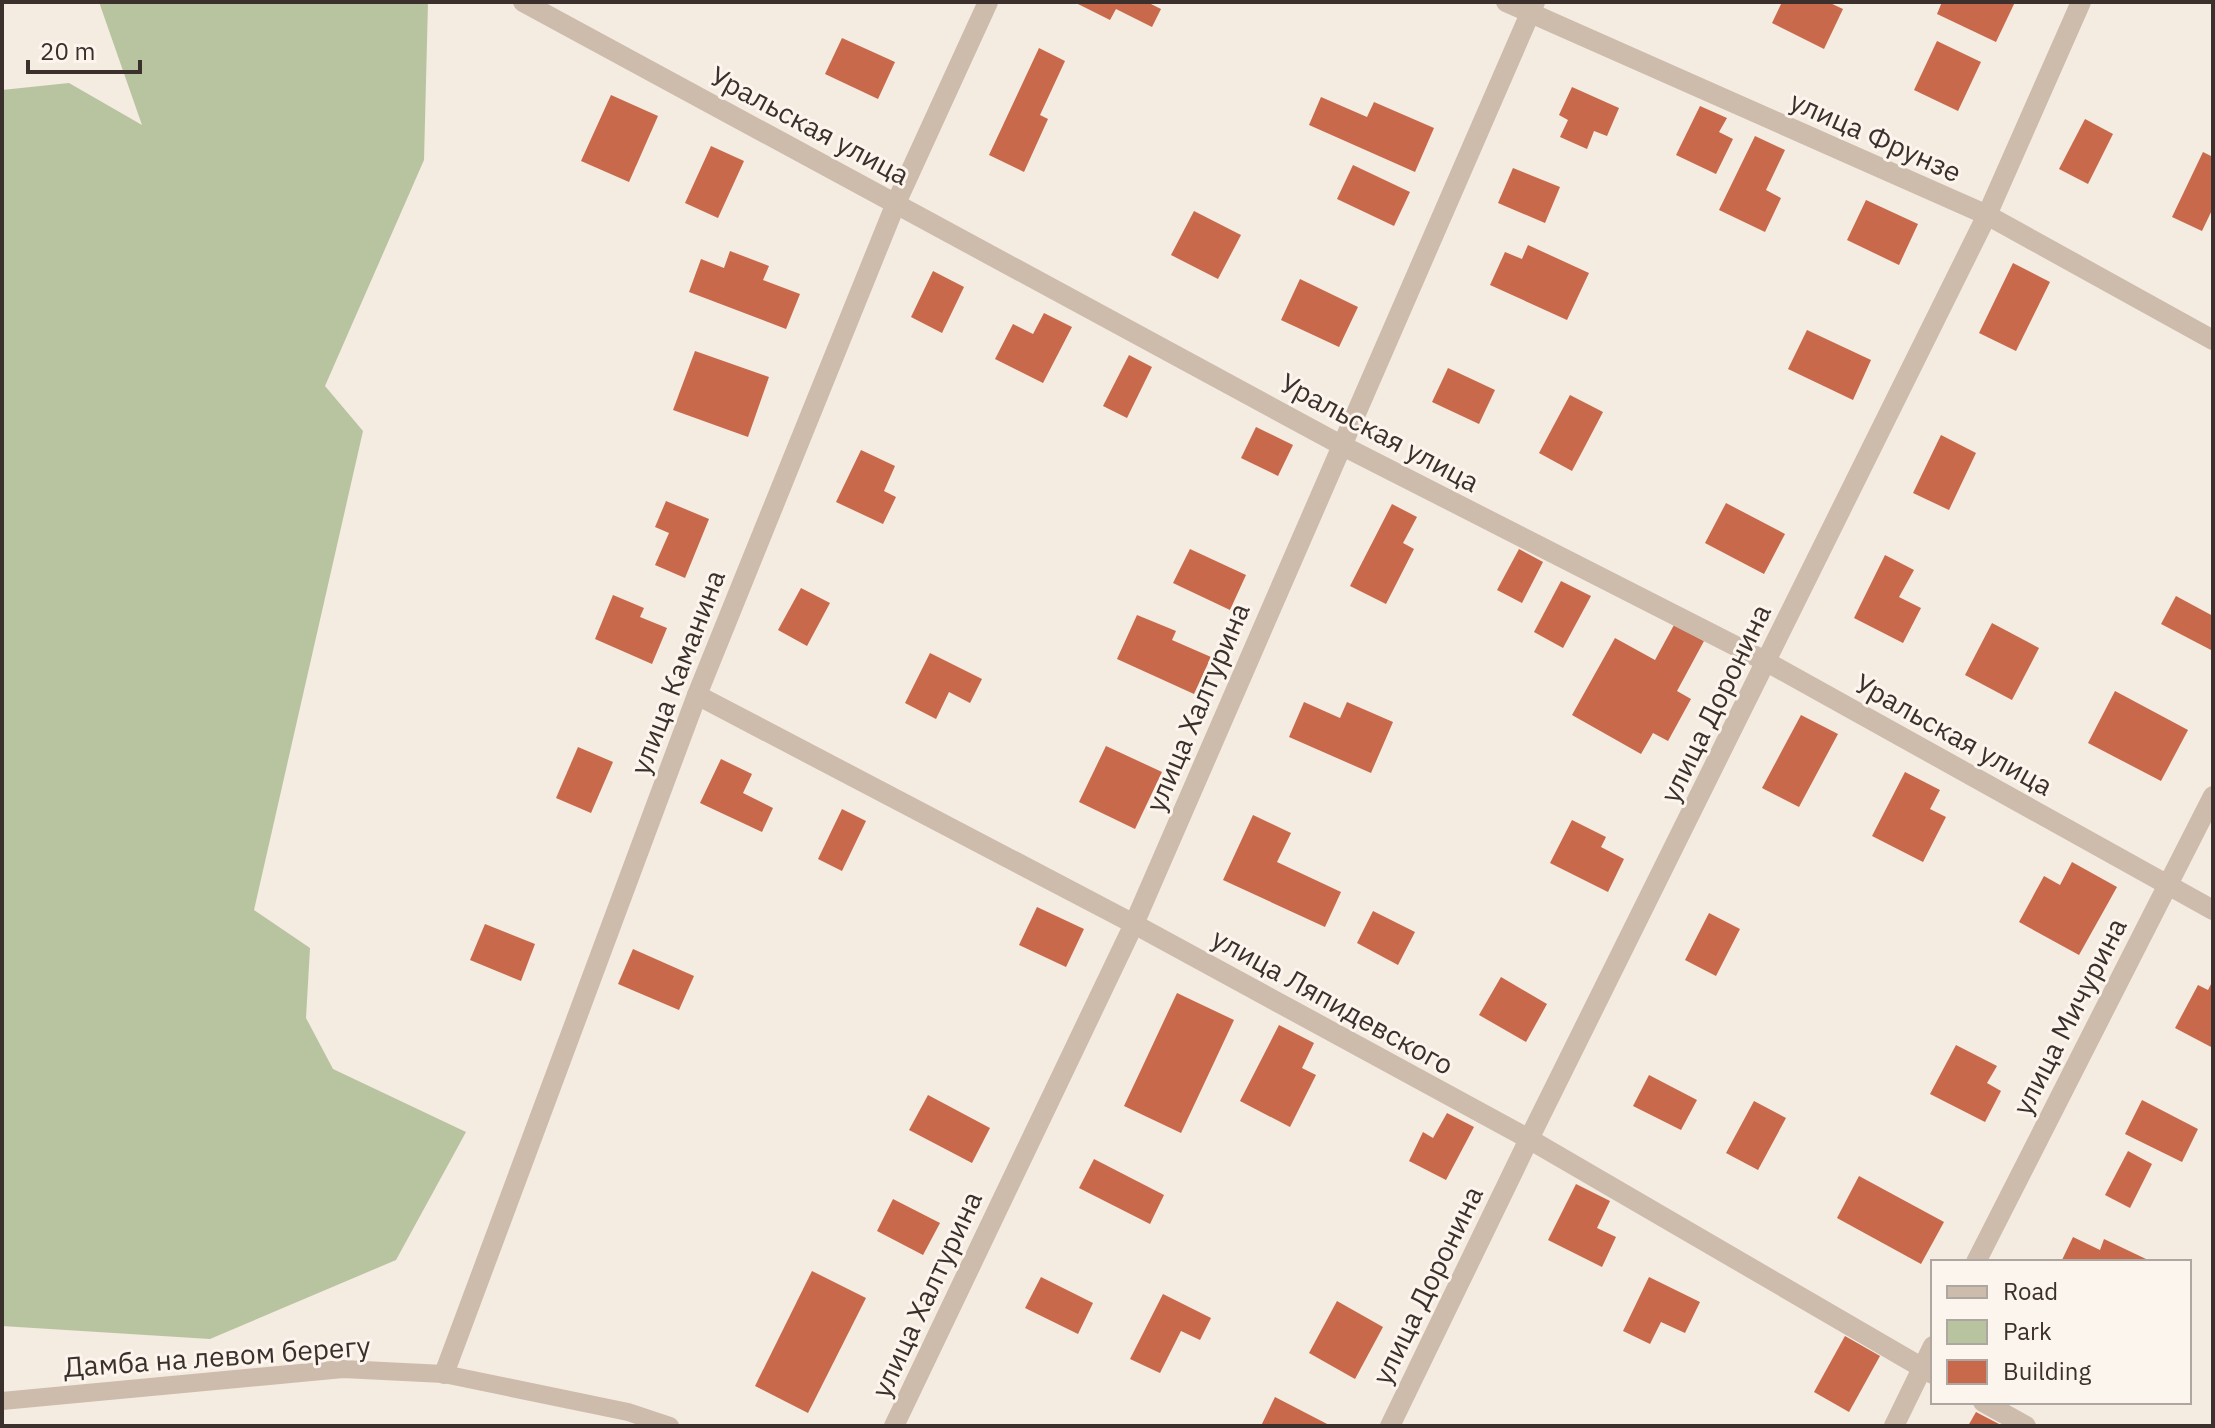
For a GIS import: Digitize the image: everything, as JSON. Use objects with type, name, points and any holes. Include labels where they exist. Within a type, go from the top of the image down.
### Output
[{"type":"street","name":"Уральская улица","points":[[523,2],[1341,445],[1767,662],[2213,910]]},
{"type":"street","name":"улица Каманина","points":[[444,1374],[697,695],[896,203],[988,2]]},
{"type":"street","name":"улица Фрунзе","points":[[1506,2],[1532,8],[1987,215],[2213,340]]},
{"type":"street","name":"улица Доронина","points":[[1390,1426],[1987,215],[2081,2]]},
{"type":"street","name":"улица Халтурина","points":[[894,1426],[1134,924],[1532,8]]},
{"type":"street","name":"улица Ляпидевского","points":[[697,695],[1134,924],[1529,1139],[1927,1371]]},
{"type":"street","name":"улица Мичурина","points":[[1977,1260],[2213,796]]},
{"type":"street","points":[[1894,1426],[1927,1371]]},
{"type":"street","points":[[1987,1404],[2026,1426]]},
{"type":"lane","name":"Дамба на левом берегу","points":[[2,1401],[343,1369],[444,1374],[628,1412],[670,1426]]},
{"type":"green space","points":[[99,2],[428,2],[424,160],[325,386],[363,431],[254,910],[310,948],[306,1018],[333,1069],[466,1132],[396,1260],[210,1339],[2,1326],[2,90],[69,83],[142,125]]},
{"type":"building","points":[[1074,2],[1147,2],[1161,9],[1152,27],[1116,9],[1110,20]]},
{"type":"building","points":[[1782,2],[1828,2],[1843,9],[1824,49],[1772,23]]},
{"type":"building","points":[[1942,2],[2015,2],[1996,42],[1937,14]]},
{"type":"building","points":[[842,38],[895,62],[878,99],[825,74]]},
{"type":"building","points":[[1937,41],[1981,62],[1958,111],[1914,90]]},
{"type":"building","points":[[1039,48],[1065,61],[1040,115],[1048,119],[1024,172],[989,155]]},
{"type":"building","points":[[1572,87],[1619,108],[1607,136],[1594,131],[1587,149],[1560,137],[1568,120],[1559,115]]},
{"type":"building","points":[[611,95],[658,116],[629,182],[581,161]]},
{"type":"building","points":[[1321,97],[1367,117],[1374,102],[1434,128],[1415,172],[1309,125]]},
{"type":"building","points":[[1700,106],[1727,118],[1719,132],[1733,139],[1716,174],[1676,155]]},
{"type":"building","points":[[2085,119],[2113,134],[2088,184],[2059,169]]},
{"type":"building","points":[[1755,136],[1785,150],[1766,190],[1781,198],[1765,232],[1719,210]]},
{"type":"building","points":[[711,146],[744,161],[718,218],[685,203]]},
{"type":"building","points":[[2203,152],[2213,157],[2213,208],[2202,231],[2172,217]]},
{"type":"building","points":[[1353,165],[1410,192],[1394,226],[1337,199]]},
{"type":"building","points":[[1513,168],[1560,187],[1545,223],[1498,203]]},
{"type":"building","points":[[1866,200],[1918,224],[1899,265],[1847,240]]},
{"type":"building","points":[[1194,211],[1241,235],[1218,279],[1171,255]]},
{"type":"building","points":[[1528,245],[1589,273],[1567,320],[1490,285],[1505,252],[1522,259]]},
{"type":"building","points":[[730,251],[769,266],[763,280],[800,294],[786,329],[689,292],[701,259],[724,268]]},
{"type":"building","points":[[2013,263],[2050,282],[2016,351],[1979,333]]},
{"type":"building","points":[[933,271],[964,287],[942,333],[911,317]]},
{"type":"building","points":[[1300,279],[1358,307],[1339,347],[1281,320]]},
{"type":"building","points":[[1044,313],[1072,327],[1043,383],[995,359],[1013,324],[1033,334]]},
{"type":"building","points":[[1807,330],[1871,360],[1853,400],[1788,369]]},
{"type":"building","points":[[695,351],[769,377],[748,437],[673,410]]},
{"type":"building","points":[[1129,355],[1152,367],[1127,418],[1103,406]]},
{"type":"building","points":[[1448,368],[1495,390],[1479,424],[1432,402]]},
{"type":"building","points":[[1570,395],[1603,412],[1572,471],[1539,453]]},
{"type":"building","points":[[1256,427],[1293,445],[1278,476],[1241,458]]},
{"type":"building","points":[[1941,435],[1976,453],[1949,510],[1913,493]]},
{"type":"building","points":[[861,450],[895,466],[884,491],[896,497],[883,524],[836,502]]},
{"type":"building","points":[[666,501],[709,519],[685,578],[655,565],[669,533],[655,527]]},
{"type":"building","points":[[1726,503],[1785,534],[1764,574],[1705,543]]},
{"type":"building","points":[[1392,504],[1417,517],[1403,543],[1414,549],[1386,604],[1350,586]]},
{"type":"building","points":[[1190,549],[1246,575],[1230,610],[1173,583]]},
{"type":"building","points":[[1519,549],[1543,562],[1522,603],[1497,590]]},
{"type":"building","points":[[1885,555],[1914,570],[1899,597],[1921,608],[1903,643],[1854,618]]},
{"type":"building","points":[[1561,581],[1591,596],[1563,648],[1534,632]]},
{"type":"building","points":[[801,588],[830,603],[807,646],[778,630]]},
{"type":"building","points":[[613,595],[644,608],[640,617],[667,628],[652,664],[595,639]]},
{"type":"building","points":[[2176,596],[2213,616],[2213,651],[2161,624]]},
{"type":"building","points":[[1137,615],[1176,631],[1172,640],[1211,657],[1194,694],[1117,659]]},
{"type":"building","points":[[1992,623],[2039,648],[2012,700],[1965,675]]},
{"type":"building","points":[[1674,625],[1704,641],[1677,691],[1691,699],[1668,741],[1653,733],[1641,754],[1572,715],[1615,638],[1655,660]]},
{"type":"building","points":[[930,653],[982,679],[970,703],[949,692],[936,719],[905,703]]},
{"type":"building","points":[[2115,691],[2188,730],[2161,781],[2088,743]]},
{"type":"building","points":[[1304,702],[1340,718],[1347,702],[1393,722],[1371,773],[1289,737]]},
{"type":"building","points":[[1801,715],[1838,734],[1799,807],[1762,788]]},
{"type":"building","points":[[1106,746],[1162,772],[1135,829],[1079,802]]},
{"type":"building","points":[[578,747],[613,762],[591,813],[556,798]]},
{"type":"building","points":[[721,759],[752,774],[743,793],[773,808],[762,832],[700,803]]},
{"type":"building","points":[[1905,772],[1940,790],[1930,809],[1946,817],[1923,862],[1872,836]]},
{"type":"building","points":[[842,809],[866,821],[842,871],[818,859]]},
{"type":"building","points":[[1253,815],[1291,833],[1277,862],[1341,892],[1325,927],[1223,880]]},
{"type":"building","points":[[1572,820],[1606,837],[1601,847],[1624,859],[1608,892],[1550,863]]},
{"type":"building","points":[[2072,862],[2117,887],[2079,955],[2019,922],[2044,876],[2060,885]]},
{"type":"building","points":[[1037,907],[1084,929],[1066,967],[1019,945]]},
{"type":"building","points":[[1373,911],[1415,932],[1398,965],[1357,943]]},
{"type":"building","points":[[1709,913],[1740,929],[1716,976],[1685,960]]},
{"type":"building","points":[[485,924],[535,944],[521,981],[470,960]]},
{"type":"building","points":[[633,949],[694,976],[679,1010],[618,984]]},
{"type":"building","points":[[1501,977],[1547,1004],[1526,1042],[1479,1015]]},
{"type":"building","points":[[2213,980],[2213,1048],[2175,1028],[2198,985],[2208,990]]},
{"type":"building","points":[[1177,993],[1234,1020],[1181,1133],[1124,1106]]},
{"type":"building","points":[[1279,1025],[1314,1043],[1302,1068],[1316,1075],[1290,1127],[1240,1101]]},
{"type":"building","points":[[1956,1045],[1997,1066],[1987,1083],[2001,1091],[1985,1122],[1930,1094]]},
{"type":"building","points":[[1649,1075],[1697,1100],[1681,1130],[1633,1106]]},
{"type":"building","points":[[928,1095],[990,1128],[972,1163],[909,1130]]},
{"type":"building","points":[[2142,1100],[2198,1129],[2182,1162],[2125,1134]]},
{"type":"building","points":[[1754,1101],[1786,1118],[1758,1170],[1726,1153]]},
{"type":"building","points":[[1447,1113],[1474,1127],[1446,1180],[1409,1161],[1423,1132],[1433,1138]]},
{"type":"building","points":[[2128,1151],[2152,1164],[2130,1208],[2105,1195]]},
{"type":"building","points":[[1094,1159],[1164,1195],[1150,1224],[1079,1188]]},
{"type":"building","points":[[1859,1176],[1944,1222],[1921,1264],[1837,1218]]},
{"type":"building","points":[[1576,1184],[1610,1201],[1597,1228],[1616,1237],[1602,1267],[1548,1240]]},
{"type":"building","points":[[893,1199],[940,1223],[923,1255],[877,1231]]},
{"type":"building","points":[[2073,1237],[2100,1250],[2104,1239],[2146,1259],[2145,1260],[2062,1260]]},
{"type":"building","points":[[812,1271],[866,1298],[808,1413],[755,1386]]},
{"type":"building","points":[[1041,1277],[1093,1303],[1078,1334],[1025,1308]]},
{"type":"building","points":[[1649,1277],[1700,1302],[1685,1333],[1661,1322],[1650,1344],[1623,1331]]},
{"type":"building","points":[[1163,1294],[1211,1318],[1200,1340],[1181,1331],[1160,1373],[1130,1359]]},
{"type":"building","points":[[1337,1301],[1383,1327],[1355,1379],[1309,1353]]},
{"type":"building","points":[[1845,1336],[1880,1356],[1849,1412],[1814,1392]]},
{"type":"building","points":[[1275,1397],[1331,1426],[1261,1426]]},
{"type":"building","points":[[1976,1412],[1999,1424],[1998,1426],[1968,1426]]}]
